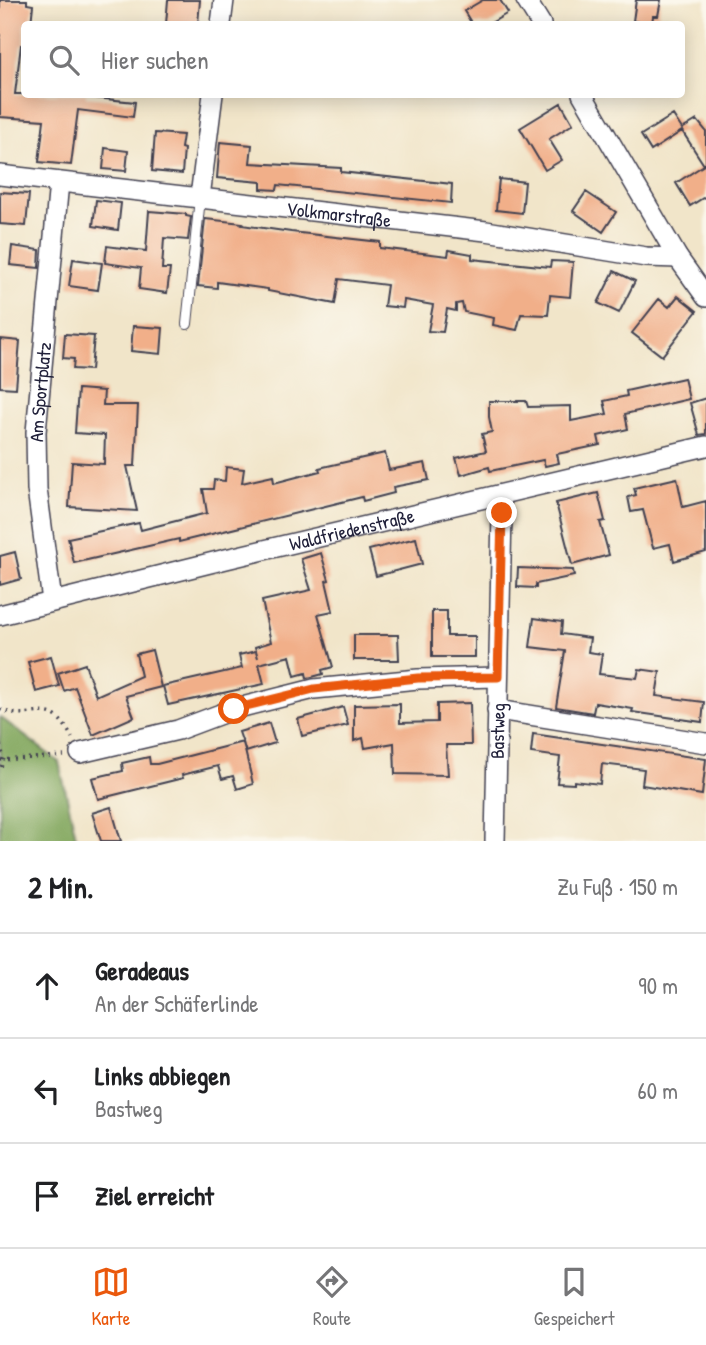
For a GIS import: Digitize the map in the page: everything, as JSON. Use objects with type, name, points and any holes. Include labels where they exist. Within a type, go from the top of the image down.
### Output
[{"type":"street","points":[[221,21],[223,0]]},
{"type":"street","points":[[526,0],[539,21]]},
{"type":"street","points":[[200,197],[213,98]]},
{"type":"street","points":[[584,98],[678,258],[706,297]]},
{"type":"street","name":"Volkmarstraße","points":[[0,175],[486,231],[646,257],[678,258]]},
{"type":"street","name":"Am Sportplatz","points":[[52,601],[37,489],[36,432],[59,182]]},
{"type":"street","name":"Waldfriedenstraße","points":[[0,615],[706,446]]},
{"type":"street","name":"Bastweg","points":[[495,841],[502,513],[499,496]]},
{"type":"street","points":[[80,753],[178,730],[234,709],[314,689],[418,678],[498,677]]},
{"type":"street","points":[[497,710],[706,743]]},
{"type":"lane","points":[[187,324],[200,197]]},
{"type":"path","points":[[0,709],[10,714],[51,712],[63,720],[80,753],[2,759]]},
{"type":"path","points":[[0,745],[0,770]]},
{"type":"green space","points":[[0,717],[59,762],[77,841],[0,841]]},
{"type":"building","points":[[0,0],[27,0],[27,4],[33,5],[31,21],[21,21],[15,94],[21,94],[21,98],[96,98],[135,102],[133,117],[78,110],[71,165],[39,162],[44,120],[0,117]]},
{"type":"building","points":[[168,0],[200,0],[198,21],[166,21]]},
{"type":"building","points":[[483,0],[500,0],[508,13],[494,21],[470,21],[464,11]]},
{"type":"building","points":[[636,0],[661,0],[658,16],[653,16],[652,21],[633,21]]},
{"type":"building","points":[[561,103],[573,124],[549,139],[562,160],[545,170],[520,128]]},
{"type":"building","points":[[673,115],[682,129],[697,120],[706,131],[706,196],[690,206],[676,183],[704,165],[682,131],[651,151],[641,135]]},
{"type":"building","points":[[155,133],[183,135],[182,174],[152,171]]},
{"type":"building","points":[[220,142],[252,145],[250,163],[341,168],[341,172],[452,184],[451,203],[278,185],[277,190],[261,189],[261,182],[217,178]]},
{"type":"building","points":[[105,148],[128,151],[126,171],[103,169]]},
{"type":"building","points":[[499,179],[525,182],[522,213],[496,210]]},
{"type":"building","points":[[0,192],[29,194],[26,226],[0,224]]},
{"type":"building","points":[[586,192],[616,212],[603,232],[573,211]]},
{"type":"building","points":[[96,200],[121,203],[118,230],[93,226]]},
{"type":"building","points":[[149,211],[186,214],[191,217],[188,240],[164,238],[162,269],[170,269],[167,293],[139,289],[141,268],[105,263],[107,246],[146,251]]},
{"type":"building","points":[[205,219],[380,242],[380,248],[448,256],[449,250],[472,254],[472,259],[550,267],[551,261],[573,262],[570,297],[550,295],[548,315],[521,314],[517,330],[493,325],[494,318],[464,312],[462,303],[456,304],[456,311],[447,309],[443,332],[428,331],[433,305],[404,300],[403,308],[384,306],[387,285],[339,279],[335,304],[268,289],[217,282],[217,288],[198,286]]},
{"type":"building","points":[[12,246],[40,250],[39,268],[10,265]]},
{"type":"building","points":[[73,259],[102,263],[98,290],[69,286]]},
{"type":"building","points":[[614,271],[635,281],[619,313],[598,303]]},
{"type":"building","points":[[678,296],[697,311],[662,356],[632,333],[659,299],[669,307]]},
{"type":"building","points":[[133,326],[163,328],[161,354],[131,351]]},
{"type":"building","points":[[65,334],[94,336],[91,370],[73,369],[74,359],[63,358]]},
{"type":"building","points":[[0,339],[20,341],[16,388],[0,387]]},
{"type":"building","points":[[684,378],[689,399],[625,414],[628,429],[598,436],[600,445],[557,454],[559,463],[545,466],[543,460],[490,471],[489,467],[461,475],[456,458],[486,451],[482,434],[492,432],[489,401],[526,401],[528,407],[571,406],[571,421],[607,414],[604,401],[627,396],[626,391]]},
{"type":"building","points":[[78,389],[104,391],[103,405],[138,405],[135,466],[127,466],[137,511],[69,507],[72,462],[104,464],[105,435],[75,433]]},
{"type":"building","points":[[706,398],[706,434],[699,435],[690,403]]},
{"type":"building","points":[[385,453],[389,470],[425,463],[429,480],[393,487],[394,493],[363,501],[362,497],[179,542],[179,539],[74,563],[68,538],[139,523],[141,530],[207,513],[203,489],[213,489],[214,480],[225,481],[226,467],[244,469],[242,483],[273,476],[274,483],[320,471],[319,468]]},
{"type":"building","points":[[677,478],[683,507],[706,501],[706,552],[674,561],[670,544],[653,548],[643,510],[631,512],[628,497],[636,495],[634,488]]},
{"type":"building","points":[[598,493],[605,521],[600,522],[609,555],[572,565],[556,503]]},
{"type":"building","points":[[416,538],[422,564],[376,576],[369,550]]},
{"type":"building","points":[[15,552],[21,579],[0,585],[0,556]]},
{"type":"building","points":[[321,553],[329,580],[326,581],[333,611],[318,614],[333,667],[312,677],[307,678],[306,673],[295,676],[290,656],[259,664],[264,684],[168,705],[163,686],[242,668],[239,655],[256,651],[258,658],[255,647],[271,642],[262,601],[311,590],[301,559]]},
{"type":"building","points":[[518,568],[573,570],[574,576],[536,584],[536,588],[517,587]]},
{"type":"building","points":[[432,611],[447,611],[447,636],[475,636],[475,657],[432,657]]},
{"type":"building","points":[[534,618],[562,622],[561,634],[590,638],[588,652],[602,654],[599,674],[637,678],[639,669],[660,672],[656,696],[704,702],[702,722],[632,712],[633,709],[595,703],[593,713],[556,707],[565,651],[530,647]]},
{"type":"building","points":[[354,635],[398,635],[399,660],[354,660]]},
{"type":"building","points":[[152,650],[161,687],[126,696],[134,717],[93,735],[75,687],[64,691],[58,673],[85,664],[96,696],[141,676],[136,654]]},
{"type":"building","points":[[51,656],[59,686],[36,692],[28,662]]},
{"type":"building","points":[[470,703],[471,745],[446,745],[448,775],[395,774],[394,743],[365,748],[363,738],[354,741],[354,705],[400,704],[400,723],[437,722],[437,704]]},
{"type":"building","points":[[343,707],[348,725],[302,736],[298,719]]},
{"type":"building","points":[[269,723],[275,743],[246,752],[239,732]]},
{"type":"building","points":[[533,734],[706,759],[702,795],[642,785],[644,769],[602,764],[600,784],[574,781],[574,784],[557,783],[560,757],[531,753]]},
{"type":"building","points":[[243,742],[253,784],[237,789],[233,776],[222,779],[218,766],[182,775],[183,778],[98,799],[92,778],[123,771],[122,763],[149,757],[150,764],[157,764]]},
{"type":"building","points":[[111,807],[121,841],[101,841],[92,813]]},
{"type":"route","points":[[234,709],[314,689],[418,678],[498,677],[502,513]]}]
